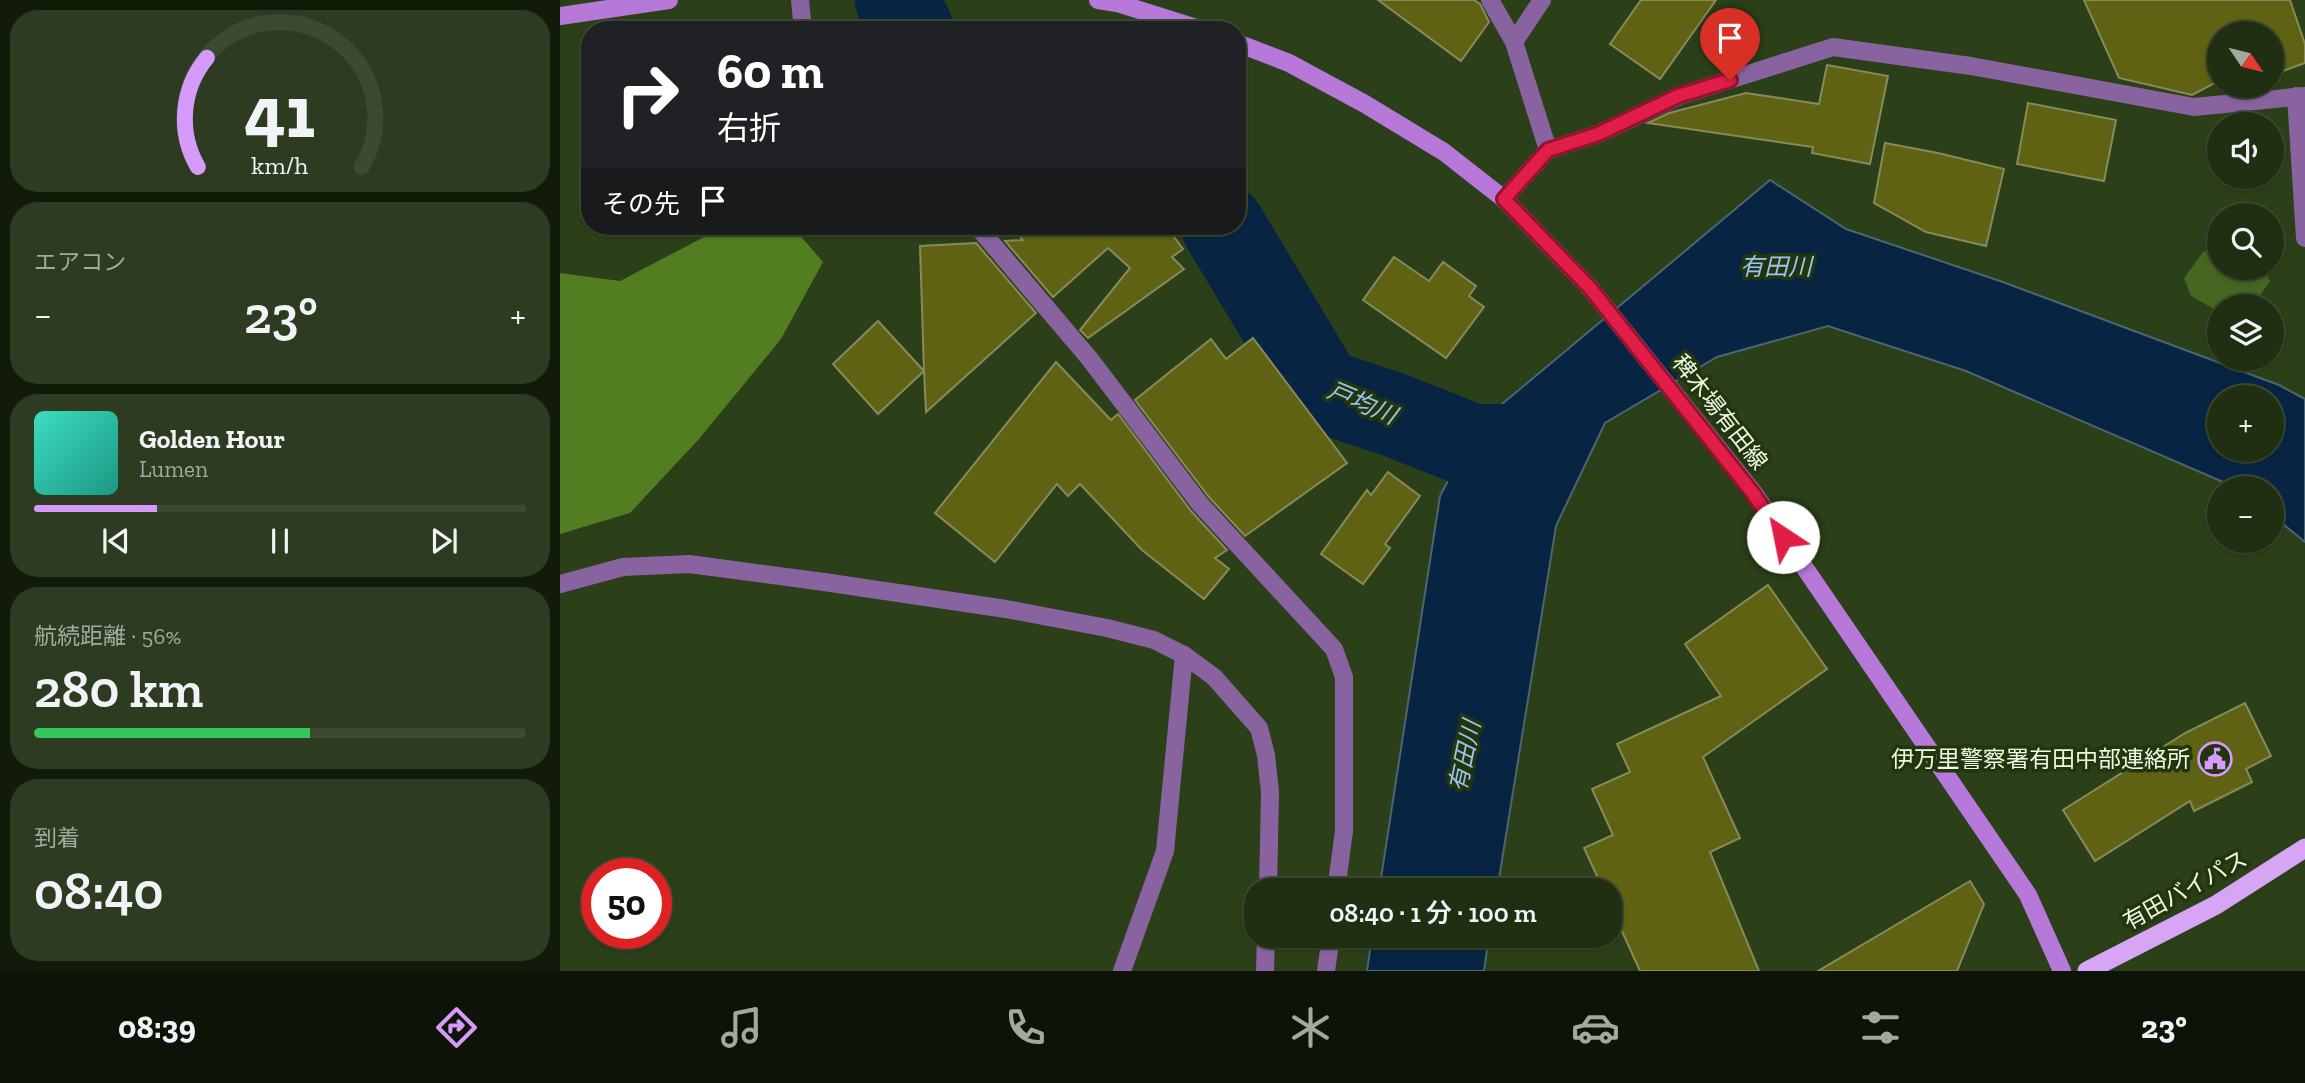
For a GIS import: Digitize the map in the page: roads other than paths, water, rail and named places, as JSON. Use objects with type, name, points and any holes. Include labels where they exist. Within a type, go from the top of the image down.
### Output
[{"type":"highway","name":"有田バイパス","points":[[2087,971],[2216,905],[2305,848]]},
{"type":"main road","points":[[560,16],[669,0]]},
{"type":"main road","points":[[1098,0],[1117,3],[1174,21]]},
{"type":"main road","name":"稗木場有田線","points":[[1246,46],[1289,63],[1365,104],[1444,152],[1504,199],[1590,288],[1752,492],[2028,895],[2062,971]]},
{"type":"street","points":[[800,0],[802,21]]},
{"type":"street","points":[[1490,0],[1514,42],[1548,150]]},
{"type":"street","points":[[1514,42],[1542,0]]},
{"type":"street","points":[[1504,199],[1548,150],[1598,134],[1678,96],[1833,47],[1971,66],[2194,107],[2301,96],[2305,237]]},
{"type":"street","points":[[986,235],[1089,358],[1200,504],[1334,649],[1344,677],[1344,831],[1338,878]]},
{"type":"street","points":[[560,584],[623,567],[689,565],[1006,609],[1154,640],[1184,655],[1214,677],[1259,728],[1266,755],[1270,792],[1268,878]]},
{"type":"street","points":[[1122,971],[1165,852],[1184,655]]},
{"type":"street","points":[[1265,971],[1266,948]]},
{"type":"street","points":[[1326,971],[1329,948]]},
{"type":"water","name":"有田川","points":[[1770,180],[1846,229],[2000,281],[2207,358],[2207,371],[2241,371],[2279,385],[2207,385],[2207,462],[2284,462],[2284,388],[2305,399],[2305,542],[2284,525],[2284,476],[2209,476],[1966,371],[1828,326],[1717,357],[1605,423],[1556,526],[1499,878],[1381,878],[1440,496],[1477,425]]},
{"type":"water","points":[[1370,948],[1487,948],[1484,971],[1367,971]]},
{"type":"waterway","name":"戸均川","points":[[897,0],[908,21]]},
{"type":"waterway","name":"戸均川","points":[[1228,235],[1322,391],[1392,414],[1473,446],[1544,446]]},
{"type":"place","name":"伊万里警察署有田中部連絡所","points":[[2215,759]]}]
